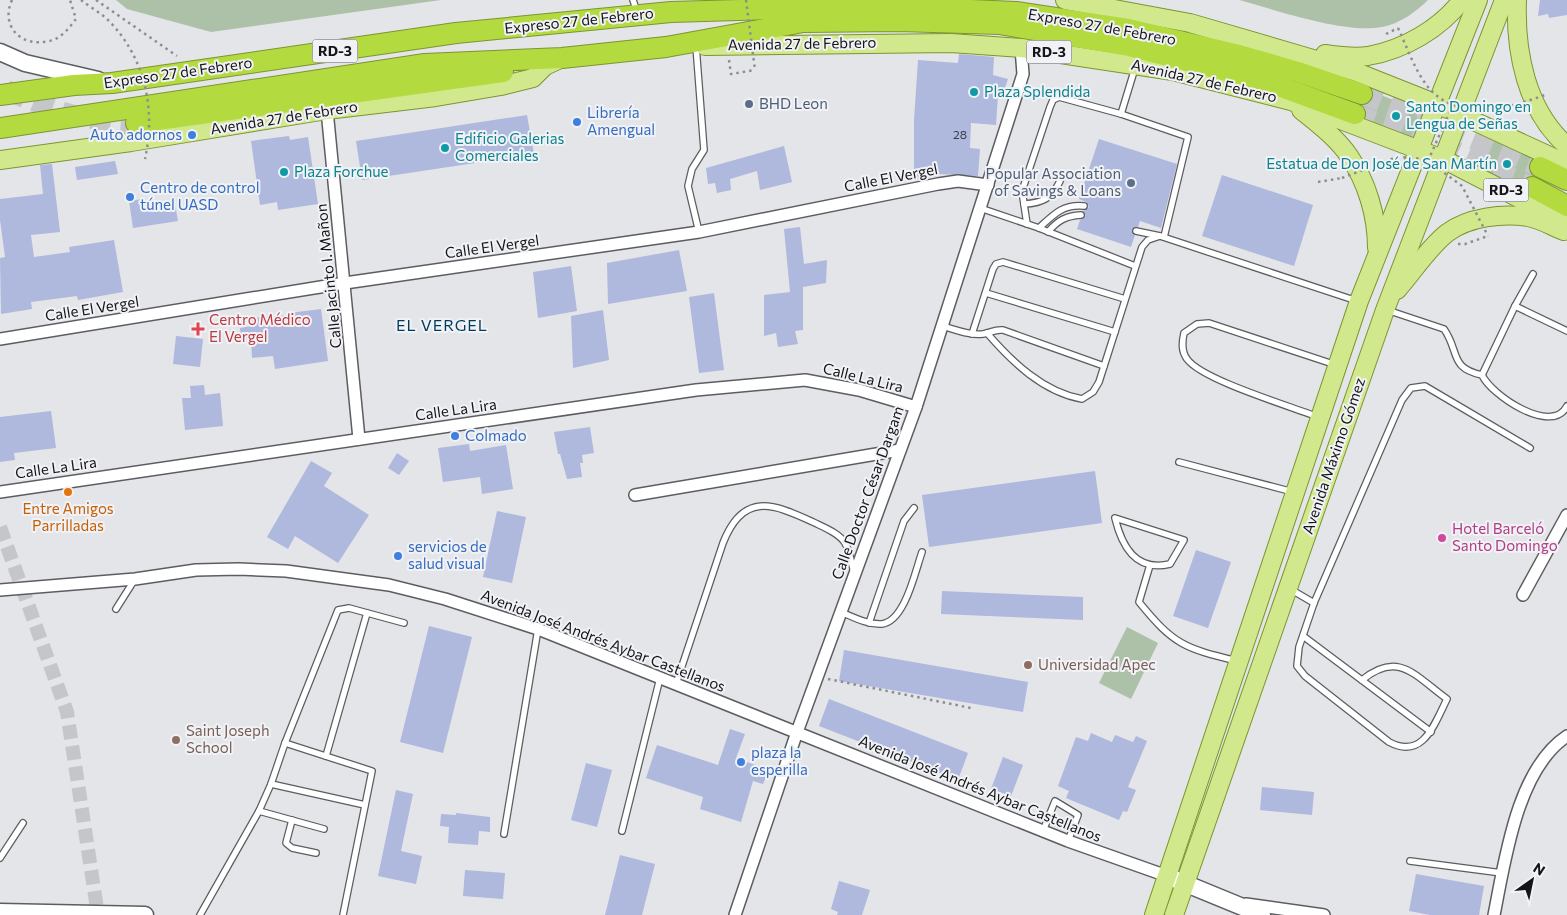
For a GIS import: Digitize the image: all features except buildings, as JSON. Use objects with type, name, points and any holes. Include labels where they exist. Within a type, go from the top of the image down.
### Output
[{"type":"highway","name":"Expreso 27 de Febrero","points":[[0,95],[74,85],[112,83],[636,8],[671,12],[879,6],[1016,12],[1128,29],[1184,41],[1298,72],[1362,94]]},
{"type":"highway","name":"Expreso 27 de Febrero","points":[[0,128],[425,64],[554,62],[666,47],[803,22],[899,21],[999,24],[1129,46],[1262,80],[1354,114]]},
{"type":"highway","points":[[136,123],[554,62]]},
{"type":"highway","name":"RD-3","points":[[1540,167],[1567,180]]},
{"type":"highway","name":"RD-3","points":[[1532,187],[1567,206]]},
{"type":"main road","name":"RD-3","points":[[671,12],[718,0]]},
{"type":"main road","points":[[1065,0],[1190,23],[1354,71],[1450,108],[1567,164]]},
{"type":"main road","points":[[1266,46],[1346,57],[1368,56],[1392,48],[1434,29],[1452,13],[1462,0]]},
{"type":"main road","name":"Avenida Máximo Gómez","points":[[1174,915],[1387,305],[1430,157],[1450,108],[1478,0]]},
{"type":"main road","name":"Avenida Máximo Gómez","points":[[1154,915],[1359,301],[1377,254],[1430,157],[1450,108],[1504,0]]},
{"type":"main road","points":[[1517,0],[1516,32],[1524,78],[1541,114],[1567,146]]},
{"type":"main road","name":"Avenida 27 de Febrero","points":[[666,47],[773,47],[891,42],[951,43],[1021,48],[1173,71],[1292,101],[1430,157],[1567,223]]},
{"type":"main road","points":[[0,52],[25,63],[112,83]]},
{"type":"main road","name":"Avenida 27 de Febrero","points":[[0,160],[131,142],[327,110],[436,98],[533,78],[554,62]]},
{"type":"main road","points":[[1292,101],[1349,156],[1369,197],[1376,230],[1377,254]]},
{"type":"main road","points":[[1387,305],[1436,243],[1448,232],[1468,222],[1503,216],[1530,218],[1567,233]]},
{"type":"main road","points":[[1167,876],[1262,915]]},
{"type":"main road","points":[[0,912],[145,915]]},
{"type":"street","name":"Calle Doctor César Dargam","points":[[735,915],[797,732],[916,407],[1023,74],[1021,48]]},
{"type":"street","name":"Calle Jacinto I. Mañon","points":[[327,110],[359,439]]},
{"type":"street","name":"Calle El Vergel","points":[[0,339],[345,283],[699,232],[938,184],[958,181],[988,185]]},
{"type":"street","name":"Calle La Lira","points":[[0,492],[696,390],[805,380],[859,390],[916,407]]},
{"type":"street","points":[[635,495],[900,450]]},
{"type":"street","points":[[1523,595],[1567,515]]},
{"type":"street","name":"Avenida José Andrés Aybar Castellanos","points":[[0,590],[135,579],[196,570],[239,569],[335,576],[389,585],[445,599],[538,630],[1068,841],[1167,876]]},
{"type":"street","points":[[1494,915],[1515,814],[1541,763],[1567,736]]},
{"type":"street","points":[[1227,901],[1324,915]]},
{"type":"lane","points":[[696,46],[704,150],[692,169],[688,186],[699,232]]},
{"type":"lane","points":[[1121,114],[1136,64]]},
{"type":"lane","points":[[1027,224],[1022,191],[1053,100],[1059,97],[1121,114],[1188,137],[1162,236]]},
{"type":"lane","points":[[1024,204],[1037,203],[1047,199],[1054,194],[1060,181]]},
{"type":"lane","points":[[1039,228],[1072,204],[1084,206]]},
{"type":"lane","points":[[980,208],[1039,228],[1135,266]]},
{"type":"lane","points":[[1048,232],[1056,222],[1068,216],[1081,215]]},
{"type":"lane","points":[[1136,231],[1162,236],[1359,301]]},
{"type":"lane","points":[[987,333],[1011,360],[1038,380],[1071,397],[1082,399],[1093,392],[1099,382],[1142,247],[1148,240],[1162,236]]},
{"type":"lane","points":[[972,334],[996,264],[1003,262],[1125,299]]},
{"type":"lane","points":[[1533,274],[1515,306],[1482,376],[1486,385],[1526,412],[1552,417],[1565,411],[1567,406]]},
{"type":"lane","points":[[986,293],[1115,332]]},
{"type":"lane","points":[[1387,305],[1444,329],[1458,361],[1467,372],[1482,376]]},
{"type":"lane","points":[[1515,306],[1567,331]]},
{"type":"lane","points":[[1320,418],[1207,375],[1186,358],[1182,350],[1184,333],[1198,324],[1209,324],[1338,365]]},
{"type":"lane","points":[[942,326],[972,334],[987,333],[994,329],[1002,330],[1104,366]]},
{"type":"lane","points":[[1362,680],[1376,669],[1392,665],[1405,668],[1447,699],[1431,732],[1418,744],[1408,749],[1401,749],[1389,742],[1306,676],[1297,666],[1297,658],[1314,603],[1402,400],[1412,388],[1425,386],[1530,448]]},
{"type":"lane","points":[[1179,462],[1295,493]]},
{"type":"lane","points":[[676,684],[723,543],[731,523],[743,512],[760,505],[786,510],[829,530],[844,541],[854,575]]},
{"type":"lane","points":[[869,623],[904,521],[914,508]]},
{"type":"lane","points":[[1115,518],[1184,540],[1170,564],[1150,565],[1135,558],[1125,547],[1120,540],[1115,518]]},
{"type":"lane","points":[[841,612],[869,623],[882,624],[893,620],[900,612],[922,552]]},
{"type":"lane","points":[[1150,565],[1139,602],[1159,627],[1189,648],[1239,661]]},
{"type":"lane","points":[[116,609],[135,579]]},
{"type":"lane","points":[[1288,588],[1314,603]]},
{"type":"lane","points":[[200,915],[259,811],[338,610],[348,608],[404,623]]},
{"type":"lane","points":[[326,756],[367,613]]},
{"type":"lane","points":[[504,834],[538,630]]},
{"type":"lane","points":[[1303,636],[1431,732]]},
{"type":"lane","points":[[622,832],[660,678]]},
{"type":"lane","points":[[285,743],[372,771],[343,915]]},
{"type":"lane","points":[[271,784],[365,805]]},
{"type":"lane","points":[[1044,831],[1055,801],[1078,816],[1068,841]]},
{"type":"lane","points":[[259,811],[324,829]]},
{"type":"lane","points":[[292,820],[286,843],[292,848],[316,853]]},
{"type":"lane","points":[[0,858],[23,823]]},
{"type":"lane","points":[[1410,861],[1502,873]]},
{"type":"path","points":[[12,0],[7,10],[9,24],[20,38],[35,42],[50,41],[68,31],[76,19],[70,0]]},
{"type":"path","points":[[81,0],[108,19],[130,47],[144,79],[150,138],[145,159]]},
{"type":"path","points":[[96,0],[200,70]]},
{"type":"path","points":[[731,74],[755,70],[746,0]]},
{"type":"path","points":[[1380,37],[1398,28],[1429,87],[1450,108],[1485,111],[1514,106],[1545,95]]},
{"type":"path","points":[[1430,157],[1450,108]]},
{"type":"path","points":[[1318,182],[1342,178],[1394,158],[1430,157],[1462,186],[1488,236],[1465,244]]},
{"type":"path","points":[[817,677],[971,708]]},
{"type":"green space","points":[[116,0],[441,0],[211,32],[127,9]]},
{"type":"green space","points":[[1239,0],[1428,0],[1413,13],[1395,23],[1382,27],[1367,28],[1349,27],[1310,20]]},
{"type":"green space","points":[[1366,89],[1416,109],[1419,124],[1415,133],[1407,140],[1353,121]]},
{"type":"green space","points":[[1497,139],[1540,159],[1527,191],[1479,170],[1474,158],[1482,141]]},
{"type":"green space","points":[[1127,627],[1158,643],[1131,699],[1099,683]]},
{"type":"tunnel","points":[[6,90],[69,114],[101,121],[136,123]]},
{"type":"tunnel","points":[[1362,94],[1540,167]]},
{"type":"tunnel","points":[[1355,114],[1455,151],[1532,187]]},
{"type":"tunnel","points":[[0,527],[67,712],[98,915]]},
{"type":"place","name":"Plaza Splendida","points":[[974,92]]},
{"type":"place","name":"BHD Leon","points":[[749,104]]},
{"type":"place","name":"Santo Domingo en Lengua de Señas","points":[[1396,116]]},
{"type":"place","name":"Librería Amengual","points":[[577,122]]},
{"type":"place","name":"Auto adornos","points":[[192,135]]},
{"type":"place","name":"Edificio Galerias Comerciales","points":[[445,148]]},
{"type":"place","name":"Estatua de Don José de San Martín","points":[[1507,164]]},
{"type":"place","name":"Plaza Forchue","points":[[284,172]]},
{"type":"place","name":"Popular Association of Savings & Loans","points":[[1131,183]]},
{"type":"place","name":"Centro de control túnel UASD","points":[[130,197]]},
{"type":"place","name":"Centro Médico El Vergel","points":[[198,329]]},
{"type":"place","name":"Colmado","points":[[455,436]]},
{"type":"place","name":"Entre Amigos Parrilladas","points":[[68,492]]},
{"type":"place","name":"Hotel Barceló Santo Domingo","points":[[1442,538]]},
{"type":"place","name":"servicios de salud visual","points":[[398,556]]},
{"type":"place","name":"Universidad Apec","points":[[1028,665]]},
{"type":"place","name":"Saint Joseph School","points":[[176,740]]},
{"type":"place","name":"plaza la esperilla","points":[[741,762]]},
{"type":"district","name":"EL VERGEL","points":[[442,325]]}]
